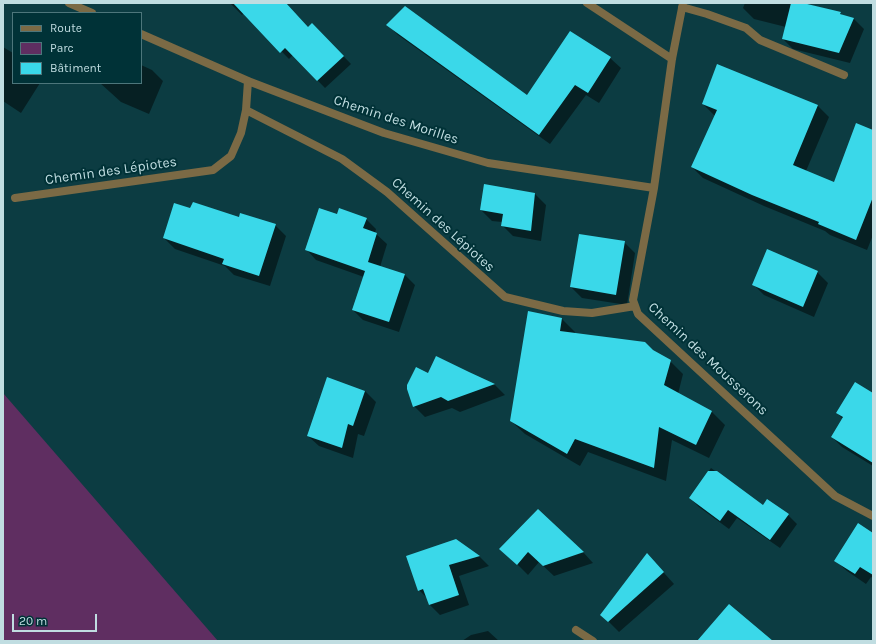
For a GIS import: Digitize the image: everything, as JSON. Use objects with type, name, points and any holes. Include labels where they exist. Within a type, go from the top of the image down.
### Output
[{"type":"street","points":[[69,3],[90,12]]},
{"type":"street","points":[[587,3],[672,58]]},
{"type":"street","points":[[683,5],[746,28],[760,40],[844,74]]},
{"type":"street","name":"Chemin des Mousserons","points":[[683,5],[672,58],[654,188],[633,300],[635,306],[638,314],[835,496],[873,516]]},
{"type":"street","name":"Chemin des Morilles","points":[[142,34],[248,81],[384,133],[488,163],[654,188]]},
{"type":"street","name":"Chemin des Lépiotes","points":[[15,198],[213,170],[231,156],[241,133],[246,110],[248,81]]},
{"type":"street","name":"Chemin des Lépiotes","points":[[246,110],[342,160],[387,192],[505,297],[563,311],[592,313],[635,306]]},
{"type":"street","points":[[576,630],[593,641]]},
{"type":"green space","points":[[3,393],[218,641],[3,641]]},
{"type":"building","points":[[233,3],[286,3],[308,27],[312,23],[344,56],[317,81],[285,48],[280,53]]},
{"type":"building","points":[[791,3],[803,3],[841,12],[840,14],[854,18],[839,53],[782,39]]},
{"type":"building","points":[[405,6],[527,95],[570,31],[611,57],[588,93],[575,85],[539,135],[386,25]]},
{"type":"building","points":[[717,64],[818,105],[793,165],[834,182],[856,123],[873,130],[873,197],[856,240],[818,224],[819,222],[752,195],[691,167],[717,110],[702,104]]},
{"type":"building","points":[[484,184],[535,193],[531,231],[501,226],[503,214],[480,210]]},
{"type":"building","points":[[193,202],[239,217],[240,213],[276,224],[259,276],[222,264],[224,259],[163,238],[174,203],[190,208]]},
{"type":"building","points":[[319,208],[337,214],[339,208],[367,218],[363,228],[377,233],[368,262],[405,274],[389,322],[352,310],[365,271],[305,250]]},
{"type":"building","points":[[579,234],[625,241],[616,295],[570,287]]},
{"type":"building","points":[[767,249],[818,271],[803,307],[752,285]]},
{"type":"building","points":[[528,311],[562,318],[560,331],[645,342],[653,350],[671,360],[664,385],[712,411],[696,445],[659,427],[654,468],[575,439],[567,454],[510,421]]},
{"type":"building","points":[[436,356],[495,384],[448,401],[441,397],[413,407],[407,385],[416,367],[428,373]]},
{"type":"building","points":[[327,377],[365,391],[353,426],[348,424],[342,448],[307,436]]},
{"type":"building","points":[[855,382],[873,393],[873,463],[831,437],[843,417],[836,413]]},
{"type":"building","points":[[708,471],[717,471],[763,505],[767,499],[789,514],[770,540],[728,510],[720,521],[689,498]]},
{"type":"building","points":[[538,509],[584,552],[543,566],[528,552],[517,565],[499,549]]},
{"type":"building","points":[[858,523],[873,533],[873,575],[860,567],[855,574],[834,561]]},
{"type":"building","points":[[456,539],[480,556],[449,565],[459,595],[429,605],[423,589],[418,591],[406,556]]},
{"type":"building","points":[[647,553],[664,572],[608,622],[600,615]]},
{"type":"building","points":[[729,604],[773,641],[697,641]]}]
